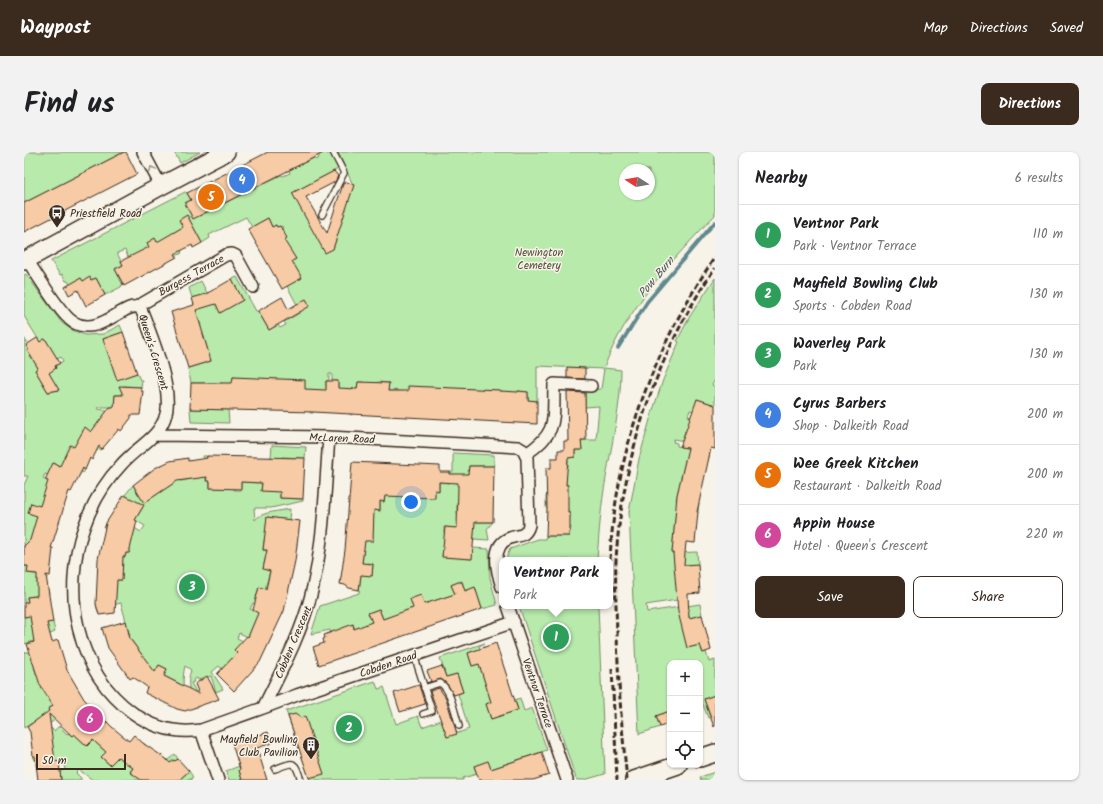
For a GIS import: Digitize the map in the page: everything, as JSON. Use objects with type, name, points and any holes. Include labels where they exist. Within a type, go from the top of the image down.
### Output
[{"type":"main road","points":[[26,260],[226,152]]},
{"type":"main road","points":[[703,757],[715,752]]},
{"type":"main road","points":[[634,780],[669,768]]},
{"type":"street","points":[[143,152],[161,186]]},
{"type":"street","name":"Burgess Terrace","points":[[138,306],[226,255],[232,254],[236,256],[253,287]]},
{"type":"street","name":"Queen's Crescent","points":[[26,260],[65,316],[76,324],[81,326],[94,326],[101,324],[132,306],[138,306],[141,309],[153,341],[162,369],[167,392],[168,406],[166,413],[162,426],[156,435],[121,465],[98,496],[89,515],[81,536],[75,566],[73,591],[75,613],[85,648],[96,673],[118,701],[137,716],[155,726],[181,732],[201,730]]},
{"type":"street","points":[[499,574],[496,560],[498,551],[503,542],[526,533],[529,526],[528,465],[526,454],[540,444],[550,432],[553,420],[554,384],[591,386]]},
{"type":"street","name":"McLaren Road","points":[[156,435],[329,437],[518,447],[526,454]]},
{"type":"street","name":"Cobden Crescent","points":[[263,708],[291,652],[303,623],[311,597],[317,572],[321,539],[329,437]]},
{"type":"street","name":"Ventnor Terrace","points":[[509,609],[567,780]]},
{"type":"street","name":"Cobden Road","points":[[263,708],[514,622]]},
{"type":"street","points":[[218,780],[201,730],[263,708]]},
{"type":"lane","points":[[322,215],[344,173],[333,152]]},
{"type":"lane","points":[[414,655],[432,711],[423,714]]},
{"type":"lane","points":[[424,688],[440,683],[445,686],[459,726]]},
{"type":"lane","points":[[275,769],[294,764],[301,780]]},
{"type":"green space","points":[[24,152],[124,152],[24,203]]},
{"type":"green space","points":[[174,152],[200,152],[180,163]]},
{"type":"green space","name":"Newington Cemetery","points":[[325,152],[327,154],[330,153],[338,169],[294,192],[333,249],[353,185],[338,152],[715,152],[715,215],[667,267],[637,306],[624,326],[604,368],[621,370],[621,384],[616,424],[603,498],[597,557],[507,556],[510,549],[538,539],[545,539],[546,536],[569,536],[571,527],[569,527],[570,513],[568,513],[568,509],[546,508],[546,496],[562,496],[568,485],[566,485],[566,476],[563,467],[568,467],[568,458],[575,457],[575,450],[582,450],[581,440],[596,440],[599,406],[585,407],[585,390],[601,389],[604,369],[537,366],[537,401],[528,401],[528,392],[518,391],[518,400],[500,390],[408,395],[398,391],[388,391],[388,383],[378,382],[378,390],[363,390],[363,382],[358,382],[357,389],[353,389],[352,415],[349,414],[350,392],[338,388],[338,381],[332,381],[332,374],[329,374],[329,381],[326,381],[328,391],[314,390],[313,413],[310,413],[310,401],[268,403],[268,411],[264,411],[265,386],[241,378],[233,377],[231,409],[228,409],[222,392],[222,383],[191,383],[188,368],[211,361],[202,331],[185,336],[184,331],[201,326],[196,310],[206,306],[203,295],[192,298],[189,288],[201,281],[207,293],[209,292],[221,312],[243,300],[232,279],[237,277],[256,311],[258,311],[269,330],[278,325],[280,328],[286,325],[284,322],[301,312],[287,286],[301,278],[292,261],[296,259],[284,247],[282,226],[278,228],[276,225],[272,227],[268,218],[252,227],[246,217],[209,235],[210,238],[202,243],[187,215],[183,227],[173,233],[182,253],[176,256],[167,239],[158,244],[155,239],[147,243],[159,266],[144,274],[134,255],[128,257],[125,250],[117,253],[123,265],[115,269],[123,285],[105,295],[96,278],[91,280],[90,278],[83,281],[81,278],[70,285],[62,274],[60,275],[51,261],[185,192],[191,200],[185,203],[190,213],[199,216],[281,175],[283,176],[290,173],[289,170],[314,158],[316,160],[319,158],[318,156]]},
{"type":"green space","points":[[26,274],[62,323],[72,330],[85,335],[103,334],[120,325],[123,332],[103,339],[108,351],[127,376],[137,373],[140,380],[142,380],[141,387],[123,386],[122,395],[115,395],[114,407],[98,407],[98,409],[104,410],[129,421],[105,414],[91,432],[86,428],[83,431],[84,434],[102,449],[101,450],[98,448],[97,451],[78,441],[71,462],[85,470],[83,473],[81,472],[79,476],[54,463],[48,475],[45,474],[43,478],[52,483],[37,516],[45,538],[24,550],[24,485],[28,476],[24,476],[24,338],[28,344],[26,346],[28,349],[27,350],[38,368],[35,370],[48,392],[59,390],[48,373],[63,361],[61,357],[57,359],[46,340],[44,339],[40,342],[24,316],[24,275]]},
{"type":"green space","points":[[715,278],[715,380],[712,385],[715,387],[715,405],[697,399],[696,404],[701,414],[690,410],[688,416],[694,418],[694,434],[685,431],[683,437],[689,439],[689,442],[674,439],[673,442],[677,443],[677,446],[710,453],[708,461],[686,457],[676,500],[699,503],[698,512],[676,510],[672,553],[697,552],[698,564],[677,600],[646,605],[647,612],[700,604],[702,615],[690,618],[688,613],[687,648],[709,642],[710,646],[701,649],[703,653],[706,652],[709,662],[715,660],[715,695],[704,699],[710,717],[708,718],[703,705],[703,660],[667,660],[667,712],[656,716],[660,727],[639,734],[629,512],[639,459],[651,416],[663,380],[679,342],[677,341],[690,316]]},
{"type":"green space","points":[[190,409],[228,409],[229,423],[191,422]]},
{"type":"green space","points":[[272,445],[306,447],[305,458],[282,457],[280,498],[303,499],[303,501],[271,508],[254,508],[255,520],[261,515],[290,509],[289,520],[267,517],[266,527],[274,528],[272,541],[264,540],[263,550],[284,553],[265,559],[263,569],[270,571],[265,589],[259,587],[256,597],[278,614],[253,603],[250,609],[259,613],[248,637],[239,633],[237,638],[257,648],[237,653],[222,669],[219,666],[212,672],[223,689],[216,692],[211,676],[193,680],[194,682],[191,683],[196,692],[200,691],[199,706],[194,708],[189,684],[191,670],[185,666],[182,698],[180,684],[164,676],[167,669],[159,665],[155,673],[129,637],[130,636],[121,603],[97,609],[96,603],[102,603],[116,580],[122,580],[122,573],[111,553],[125,557],[126,553],[129,553],[130,548],[104,528],[108,520],[131,526],[141,532],[145,526],[135,520],[143,507],[125,495],[133,485],[138,494],[147,501],[174,483],[169,475],[181,481],[201,477],[203,456],[207,456],[206,480],[210,481],[210,488],[221,488],[236,457],[234,490],[241,490],[241,482],[262,483],[261,491],[269,458],[271,457]]},
{"type":"green space","points":[[453,453],[494,455],[494,466],[469,466],[468,476],[458,475],[457,486],[465,486],[466,502],[457,502],[457,513],[469,522],[493,522],[487,529],[489,540],[473,539],[474,530],[444,527],[444,533],[450,534],[449,551],[443,550],[442,556],[471,559],[473,548],[489,549],[490,578],[497,605],[482,609],[475,588],[465,591],[462,581],[451,585],[455,594],[404,611],[397,627],[392,616],[383,619],[379,609],[369,613],[372,622],[361,647],[353,624],[332,636],[330,630],[311,634],[320,606],[359,593],[361,574],[372,576],[373,564],[367,563],[362,565],[367,510],[380,510],[380,501],[384,501],[385,497],[381,494],[430,490],[429,498],[434,498],[435,490],[439,490],[439,482],[449,483],[450,472],[453,472]]},
{"type":"green space","points":[[24,566],[28,566],[28,573],[47,576],[47,578],[37,578],[37,584],[47,584],[49,594],[27,597],[28,602],[24,603]]},
{"type":"green space","points":[[520,609],[598,609],[605,774],[584,780],[576,779]]},
{"type":"green space","points":[[30,616],[32,625],[53,622],[55,632],[45,638],[24,644],[24,617]]},
{"type":"green space","points":[[485,643],[479,646],[480,649],[468,653],[472,666],[479,664],[485,682],[507,675],[507,677],[486,684],[491,702],[486,704],[491,719],[518,710],[515,700],[520,698],[524,711],[532,708],[547,750],[491,769],[474,766],[477,774],[463,778],[463,780],[310,780],[286,711],[375,681],[378,689],[384,687],[396,724],[418,716],[422,727],[441,720],[447,737],[469,729],[458,694],[463,692],[457,674],[446,677],[440,658]]},
{"type":"green space","points":[[35,650],[40,665],[34,667],[37,676],[56,670],[67,671],[41,688],[44,692],[51,688],[59,702],[48,709],[53,718],[72,707],[48,725],[54,731],[59,726],[67,734],[68,733],[72,736],[74,734],[87,746],[103,730],[105,733],[96,743],[106,752],[101,757],[110,765],[123,752],[140,741],[146,745],[130,772],[137,777],[159,754],[168,760],[175,754],[178,759],[170,763],[159,780],[93,780],[79,770],[76,773],[81,780],[61,780],[60,771],[65,770],[64,763],[33,759],[33,756],[53,753],[43,729],[37,720],[24,728],[24,653]]},
{"type":"green space","points":[[259,759],[260,763],[239,770],[241,777],[245,775],[247,780],[229,780],[226,771]]},
{"type":"green space","points":[[189,771],[193,777],[191,780],[179,780]]},
{"type":"green space","points":[[715,772],[715,780],[701,780],[700,777]]},
{"type":"building","points":[[126,152],[137,174],[24,232],[24,203]]},
{"type":"building","points":[[268,152],[325,152],[193,219],[185,203],[191,200],[187,193]]},
{"type":"building","points":[[334,171],[338,176],[335,182],[306,197],[327,233],[343,184],[347,182],[354,185],[333,249],[325,253],[292,193]]},
{"type":"building","points":[[187,215],[202,243],[193,248],[192,245],[175,254],[177,257],[124,286],[115,269],[123,265],[121,261],[149,247],[147,243],[155,238],[157,242],[183,227],[179,220]]},
{"type":"building","points":[[268,218],[272,227],[276,225],[277,227],[280,226],[287,238],[284,240],[296,259],[292,261],[302,278],[282,289],[248,229]]},
{"type":"building","points":[[90,277],[91,280],[96,278],[105,295],[86,306],[78,290],[69,295],[65,287],[81,278],[83,281]]},
{"type":"building","points":[[232,279],[243,300],[220,313],[216,304],[196,310],[211,361],[188,368],[171,312],[194,305],[192,298],[206,294]]},
{"type":"building","points":[[282,297],[288,309],[306,299],[310,306],[269,330],[258,311]]},
{"type":"building","points":[[123,332],[137,373],[117,380],[103,339]]},
{"type":"building","points":[[37,338],[40,342],[44,339],[46,340],[60,363],[49,373],[59,390],[48,392],[35,370],[38,368],[27,350],[26,345]]},
{"type":"building","points":[[567,367],[585,368],[585,379],[567,378]]},
{"type":"building","points":[[233,377],[305,380],[305,389],[326,390],[326,381],[338,381],[338,388],[357,389],[358,382],[389,383],[388,391],[408,391],[408,386],[528,392],[528,400],[537,401],[537,424],[313,412],[190,409],[191,383],[232,383]]},
{"type":"building","points":[[119,386],[141,387],[141,391],[143,391],[140,415],[131,415],[131,418],[121,431],[119,429],[102,449],[99,446],[92,460],[90,458],[85,470],[83,468],[71,492],[69,491],[51,548],[53,548],[50,576],[46,575],[53,622],[47,623],[52,642],[58,640],[67,670],[84,699],[112,727],[129,741],[134,735],[170,763],[178,759],[189,771],[179,780],[141,780],[130,772],[133,768],[118,757],[110,765],[101,757],[106,752],[93,740],[87,746],[74,734],[72,736],[49,714],[55,761],[59,762],[61,780],[38,780],[35,756],[33,756],[30,732],[27,727],[49,711],[48,709],[53,706],[40,685],[27,644],[34,642],[30,616],[24,617],[24,603],[28,602],[27,597],[37,596],[37,574],[27,573],[28,566],[24,566],[24,546],[30,540],[37,516],[28,513],[31,503],[40,506],[48,481],[45,480],[53,463],[60,466],[70,445],[74,447],[85,427],[91,432],[110,407],[114,407],[115,395],[123,395]]},
{"type":"building","points":[[567,392],[585,393],[586,440],[581,440],[582,450],[575,450],[575,457],[568,458],[566,485],[568,485],[568,513],[570,513],[569,536],[546,536],[546,468],[551,468],[551,458],[558,458],[558,450],[564,450],[564,441],[568,441]]},
{"type":"building","points":[[697,399],[715,405],[715,449],[711,448],[697,512],[695,543],[686,542],[684,565],[698,564],[700,593],[688,594],[689,618],[702,615],[711,650],[703,653],[700,645],[687,648],[678,612],[672,553],[677,495],[688,448],[680,447]]},
{"type":"building","points":[[207,456],[305,458],[303,499],[280,498],[280,492],[261,491],[262,483],[241,482],[241,489],[210,488],[210,481],[206,481],[207,477],[177,481],[144,503],[133,485],[155,468],[170,461],[188,458],[188,461],[207,458]]},
{"type":"building","points":[[352,462],[440,466],[440,472],[450,472],[450,474],[468,474],[469,466],[494,466],[493,522],[475,522],[472,559],[442,557],[445,527],[457,528],[458,483],[439,482],[439,491],[435,490],[435,498],[385,496],[384,502],[380,501],[380,511],[374,510],[373,541],[365,541],[362,563],[373,564],[372,576],[361,575],[359,590],[340,584],[345,550]]},
{"type":"building","points":[[124,495],[144,505],[135,520],[137,521],[129,553],[126,553],[125,557],[123,556],[122,580],[117,580],[115,613],[99,615],[96,604],[98,559],[106,523]]},
{"type":"building","points":[[267,517],[300,521],[295,561],[284,611],[260,662],[234,691],[217,674],[237,653],[234,650],[247,636],[248,637],[258,613],[253,610],[259,587],[266,589],[270,571],[263,569],[267,550],[263,550]]},
{"type":"building","points":[[462,582],[465,591],[475,587],[482,609],[319,665],[313,647],[324,643],[324,635],[353,624],[354,629],[372,622],[368,613],[379,609],[383,619],[413,608],[410,599],[421,595],[424,604],[455,594],[451,585]]},
{"type":"building","points":[[126,621],[130,639],[155,672],[159,665],[167,669],[164,676],[199,694],[195,684],[207,676],[219,699],[185,711],[177,709],[145,693],[147,687],[133,677],[130,679],[108,648],[102,628]]},
{"type":"building","points":[[496,643],[518,710],[491,719],[486,704],[491,702],[479,664],[472,666],[468,653]]},
{"type":"building","points":[[442,666],[446,677],[457,674],[463,692],[454,695],[447,684],[441,679],[427,683],[431,681],[427,671]]},
{"type":"building","points":[[419,685],[425,704],[400,712],[394,693]]},
{"type":"building","points":[[439,688],[446,698],[457,734],[447,737],[430,691]]},
{"type":"building","points":[[715,695],[715,726],[714,727],[704,699]]},
{"type":"building","points":[[667,712],[667,724],[660,727],[656,716]]},
{"type":"building","name":"Mayfield Bowling Club Pavilion","points":[[295,714],[301,718],[305,716],[324,774],[309,778],[288,716]]},
{"type":"building","points":[[268,732],[272,743],[257,748],[267,780],[242,780],[232,744]]},
{"type":"building","points":[[542,752],[549,775],[533,780],[479,780],[474,766],[488,761],[491,769]]},
{"type":"waterway","name":"Pow Burn","points":[[618,348],[647,302],[715,222]]},
{"type":"railway","points":[[610,557],[613,519],[620,479],[629,440],[642,401],[656,364],[674,327],[693,291],[715,257]]},
{"type":"railway","points":[[627,780],[619,688],[616,587],[616,560],[626,483],[646,407],[660,371],[676,335],[694,301],[715,268]]},
{"type":"railway","points":[[612,668],[617,780]]},
{"type":"place","name":"Cyrus Barbers","points":[[242,180]]},
{"type":"place","name":"Wee Greek Kitchen","points":[[211,197]]},
{"type":"place","name":"Priestfield Road","points":[[57,228]]},
{"type":"place","name":"Waverley Park","points":[[192,587]]},
{"type":"place","name":"Ventnor Park","points":[[556,637]]},
{"type":"place","name":"Appin House","points":[[90,719]]},
{"type":"place","name":"Mayfield Bowling Club","points":[[349,728]]},
{"type":"place","name":"Mayfield Bowling Club Pavilion","points":[[311,760]]}]
